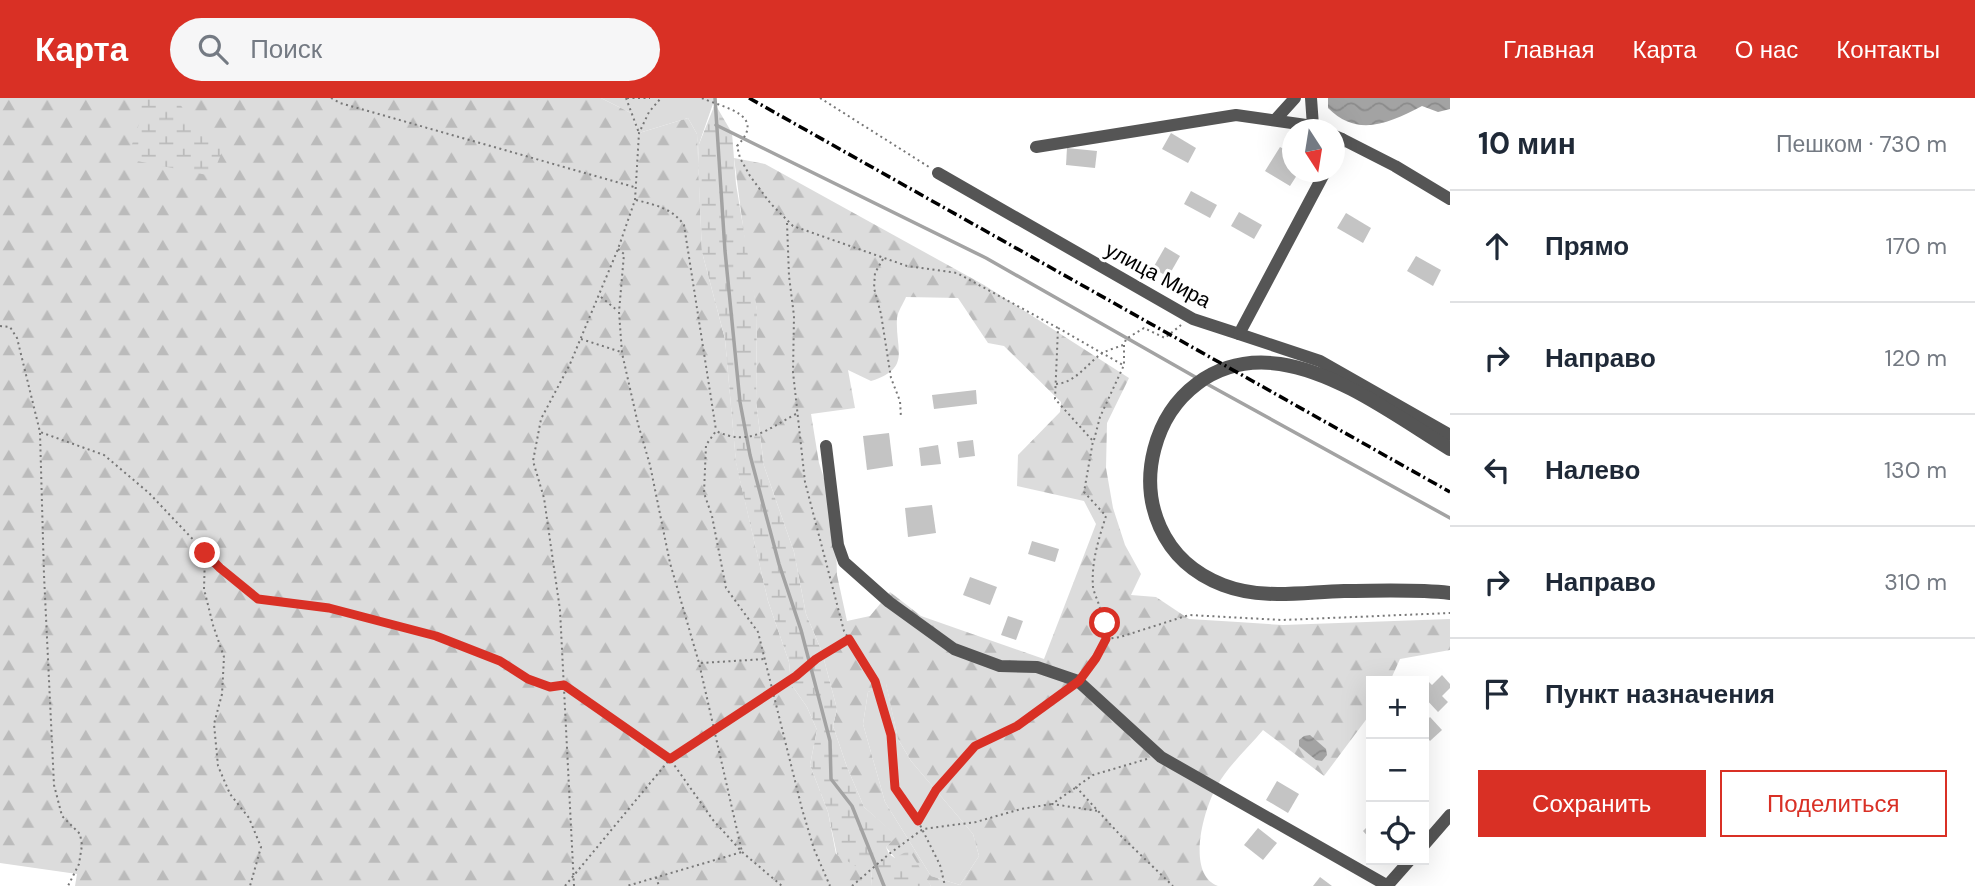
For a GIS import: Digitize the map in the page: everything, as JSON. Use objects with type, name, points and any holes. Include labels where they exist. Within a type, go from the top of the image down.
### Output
[{"type":"street","points":[[1276,119],[1295,98]]},
{"type":"street","points":[[1311,98],[1314,119]]},
{"type":"street","points":[[1036,147],[1236,115],[1282,120]]},
{"type":"street","points":[[1345,141],[1450,199]]},
{"type":"street","name":"улица Мира","points":[[938,173],[1190,317],[1320,361],[1450,435]]},
{"type":"street","points":[[1240,334],[1320,182]]},
{"type":"street","points":[[1450,449],[1332,379],[1294,367],[1253,364],[1213,375],[1190,390],[1171,411],[1153,448],[1150,490],[1161,529],[1177,552],[1197,571],[1235,589],[1274,594],[1450,593]]},
{"type":"street","points":[[826,446],[838,545],[844,562],[889,602],[954,649],[1000,666],[1037,667],[1079,681],[1161,757],[1387,886],[1406,865]]},
{"type":"street","points":[[1429,839],[1450,815]]},
{"type":"path","points":[[331,98],[340,103],[635,187]]},
{"type":"path","points":[[639,133],[626,98],[650,98]]},
{"type":"path","points":[[574,886],[560,610],[544,498],[533,461],[541,419],[570,364],[618,249],[635,200],[639,133],[649,113],[661,98]]},
{"type":"path","points":[[702,98],[735,110],[743,117],[747,125],[744,139],[737,146],[740,158],[750,176],[793,226],[907,266],[957,273],[1124,365]]},
{"type":"path","points":[[820,98],[938,173]]},
{"type":"path","points":[[635,200],[663,207],[676,215],[684,225],[716,431],[706,445],[704,493],[712,516],[726,588],[758,632],[802,809],[814,849],[830,886]]},
{"type":"path","points":[[787,222],[794,316],[793,372],[805,482],[844,631],[875,681],[891,735],[895,788],[923,829],[940,865],[945,886]]},
{"type":"path","points":[[618,249],[624,254],[619,312],[622,353],[650,466],[670,563],[699,663],[742,852]]},
{"type":"path","points":[[883,258],[875,273],[874,288],[891,378],[900,401],[901,418]]},
{"type":"path","points":[[600,296],[619,312]]},
{"type":"path","points":[[918,821],[936,790],[975,746],[1017,726],[1079,681],[1096,658],[1106,639],[1105,623],[1093,588],[1096,552],[1106,516],[1084,492],[1093,441],[1100,417],[1124,365],[1126,339],[1144,328],[1165,338],[1190,317]]},
{"type":"path","points":[[0,326],[10,327],[21,348],[40,432],[43,563],[54,785],[62,816],[80,834],[82,845],[79,863],[68,886]]},
{"type":"path","points":[[1058,328],[1055,399],[1093,441]]},
{"type":"path","points":[[581,339],[622,353]]},
{"type":"path","points":[[1055,384],[1063,383],[1082,371],[1102,353],[1124,345]]},
{"type":"path","points":[[716,431],[728,436],[757,437],[797,414]]},
{"type":"path","points":[[40,432],[104,455],[149,494],[220,568],[258,599],[329,608],[436,636],[500,661],[528,679],[550,687],[564,685],[670,759],[713,820],[742,852],[782,886]]},
{"type":"path","points":[[205,553],[204,589],[225,668],[214,724],[218,766],[230,794],[249,818],[261,847],[250,886]]},
{"type":"path","points":[[1106,639],[1121,637],[1189,615],[1282,621],[1450,613]]},
{"type":"path","points":[[565,886],[670,759],[849,639]]},
{"type":"path","points":[[699,663],[765,659]]},
{"type":"path","points":[[1052,804],[1093,775],[1136,761],[1161,757]]},
{"type":"path","points":[[1076,787],[1173,886]]},
{"type":"path","points":[[852,886],[923,829],[976,822],[1021,809],[1052,804],[1099,811]]},
{"type":"path","points":[[626,886],[742,852]]},
{"type":"path","points":[[656,877],[659,886]]},
{"type":"green space","points":[[0,98],[601,98],[631,113],[639,133],[688,118],[697,134],[702,252],[725,339],[736,462],[768,601],[789,662],[791,684],[807,707],[817,730],[810,765],[828,812],[836,854],[871,869],[872,886],[75,886],[77,874],[0,863]]},
{"type":"green space","points":[[137,98],[176,98],[190,119],[224,147],[212,176],[127,159],[140,121]]},
{"type":"green space","points":[[601,98],[715,98],[699,144],[698,164],[697,134],[688,118],[639,133],[631,113]]},
{"type":"green space","points":[[715,104],[732,133],[736,184],[757,310],[756,401],[764,466],[794,552],[806,614],[822,652],[837,709],[833,726],[864,807],[897,836],[886,847],[889,854],[895,858],[909,850],[931,886],[872,886],[871,869],[859,868],[837,855],[828,812],[810,765],[817,730],[807,707],[791,684],[789,662],[768,601],[736,463],[725,339],[702,252],[699,144]]},
{"type":"green space","points":[[734,158],[765,164],[984,285],[1129,378],[1107,423],[1106,468],[1113,508],[1125,545],[1141,574],[1131,595],[1156,597],[1189,619],[1283,625],[1450,619],[1450,650],[1400,659],[1392,676],[1366,676],[1366,720],[1324,776],[1263,730],[1232,764],[1207,809],[1200,840],[1200,855],[1202,868],[1208,879],[1218,886],[931,886],[920,871],[895,858],[886,847],[896,836],[864,807],[833,726],[837,709],[822,652],[806,614],[794,552],[764,466],[756,401],[757,310],[748,265]],"holes":[[[906,297],[958,298],[988,343],[1004,346],[1061,402],[1060,412],[1018,455],[1017,486],[1084,501],[1096,524],[1044,659],[921,616],[890,592],[870,616],[847,621],[837,575],[836,543],[829,494],[819,463],[811,414],[855,408],[848,370],[871,381],[884,376],[897,364],[897,318]],[[886,684],[898,739],[911,761],[973,834],[979,856],[960,885],[931,876],[885,802],[863,724],[868,692]]]},
{"type":"green space","points":[[886,683],[898,739],[911,761],[973,834],[979,856],[960,885],[931,876],[885,802],[863,724],[868,692]]},
{"type":"water","points":[[1328,98],[1450,98],[1450,109],[1438,112],[1422,106],[1398,118],[1374,125],[1351,123],[1328,108]]},
{"type":"water","points":[[1310,735],[1326,749],[1327,755],[1322,761],[1316,760],[1299,746],[1299,740]]},
{"type":"building","points":[[1171,133],[1196,148],[1188,163],[1162,149]]},
{"type":"building","points":[[1280,147],[1282,148],[1282,181],[1265,171]]},
{"type":"building","points":[[1067,148],[1097,151],[1095,168],[1066,165]]},
{"type":"building","points":[[1191,191],[1217,205],[1210,218],[1184,204]]},
{"type":"building","points":[[1239,212],[1262,225],[1254,239],[1231,226]]},
{"type":"building","points":[[1346,213],[1371,228],[1363,243],[1337,228]]},
{"type":"building","points":[[1165,247],[1180,256],[1168,277],[1153,268]]},
{"type":"building","points":[[1416,256],[1441,270],[1433,286],[1407,271]]},
{"type":"building","points":[[976,390],[977,404],[934,409],[932,395]]},
{"type":"building","points":[[889,433],[893,466],[867,470],[863,436]]},
{"type":"building","points":[[973,440],[975,456],[959,458],[957,442]]},
{"type":"building","points":[[938,445],[941,464],[921,466],[919,448]]},
{"type":"building","points":[[932,505],[936,533],[908,537],[905,508]]},
{"type":"building","points":[[1032,541],[1059,549],[1055,562],[1028,554]]},
{"type":"building","points":[[970,577],[997,587],[990,605],[963,595]]},
{"type":"building","points":[[1008,616],[1023,621],[1016,640],[1001,635]]},
{"type":"building","points":[[1442,675],[1450,684],[1450,688],[1442,696],[1448,702],[1438,712],[1429,702],[1429,682],[1432,685]]},
{"type":"building","points":[[1429,718],[1442,730],[1430,741],[1429,740]]},
{"type":"building","points":[[1277,781],[1299,794],[1288,813],[1266,800]]},
{"type":"building","points":[[1258,828],[1277,843],[1263,860],[1244,845]]},
{"type":"building","points":[[1320,877],[1332,886],[1313,886]]},
{"type":"waterway","points":[[715,98],[725,251],[740,402],[750,455],[830,741],[831,779],[852,806],[884,886]]},
{"type":"waterway","points":[[716,125],[986,258],[1197,378]]},
{"type":"waterway","points":[[1207,384],[1450,518]]},
{"type":"railway","points":[[749,98],[1450,492]]},
{"type":"route","points":[[205,553],[258,599],[329,608],[436,636],[500,661],[528,679],[550,687],[564,685],[670,759],[849,639],[875,681],[891,735],[895,788],[918,821],[936,790],[975,746],[1017,726],[1079,681],[1106,639],[1105,623]]}]
